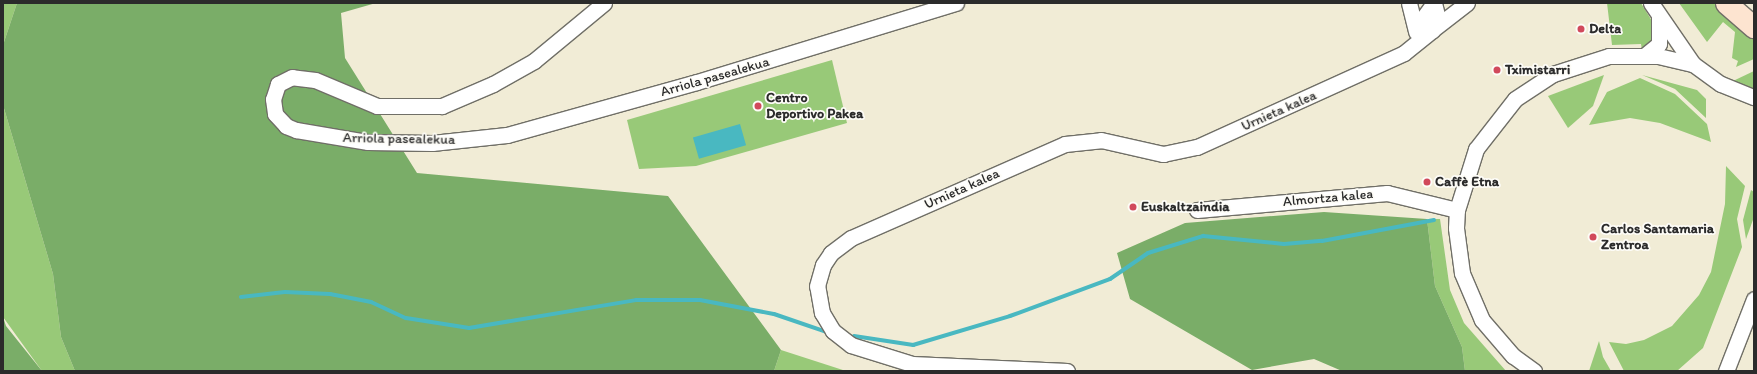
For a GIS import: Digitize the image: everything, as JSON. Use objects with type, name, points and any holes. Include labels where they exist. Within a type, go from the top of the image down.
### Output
[{"type":"main road","points":[[1726,3],[1754,27]]},
{"type":"street","name":"Arriola pasealekua","points":[[604,3],[534,61],[493,84],[442,106],[377,106],[315,80],[292,76],[278,84],[273,99],[274,114],[296,130],[368,142],[432,143],[507,135],[705,80],[956,3]]},
{"type":"street","points":[[1409,3],[1424,28]]},
{"type":"street","points":[[1424,28],[1434,3]]},
{"type":"street","points":[[1424,28],[1467,3]]},
{"type":"street","points":[[1651,3],[1693,64],[1721,84],[1754,97]]},
{"type":"street","points":[[1644,56],[1659,44],[1659,16]]},
{"type":"street","name":"Urnieta kalea","points":[[1066,371],[912,364],[845,340],[833,331],[818,298],[820,274],[831,252],[851,238],[1065,144],[1101,140],[1163,154],[1197,148],[1404,53],[1424,28]]},
{"type":"street","points":[[1534,371],[1497,340],[1471,298],[1457,245],[1457,210],[1476,149],[1515,98],[1531,85],[1576,65],[1609,56],[1644,56],[1693,64]]},
{"type":"street","name":"Almortza kalea","points":[[1197,210],[1387,193],[1457,210]]},
{"type":"street","points":[[1726,371],[1754,299]]},
{"type":"green space","points":[[3,3],[17,3],[3,45]]},
{"type":"green space","points":[[17,3],[376,3],[341,13],[345,58],[417,173],[668,196],[781,350],[774,371],[75,371],[61,337],[53,274],[3,105],[3,45]]},
{"type":"green space","points":[[1607,3],[1641,3],[1652,21],[1656,37],[1642,50],[1641,44],[1612,45]]},
{"type":"green space","points":[[1679,3],[1716,3],[1754,38],[1754,59],[1736,67],[1738,61],[1732,58],[1735,32],[1723,22],[1707,42]]},
{"type":"green space","name":"Centro Deportivo Pakea","points":[[832,60],[847,123],[696,166],[639,169],[627,120]]},
{"type":"green space","points":[[1754,71],[1754,92],[1733,81]]},
{"type":"green space","points":[[1604,75],[1593,106],[1568,128],[1548,96]]},
{"type":"green space","points":[[1642,75],[1697,90],[1706,99],[1706,118],[1675,89]]},
{"type":"green space","points":[[1640,78],[1675,94],[1707,124],[1711,142],[1660,123],[1630,118],[1589,125],[1607,92]]},
{"type":"green space","points":[[3,105],[53,274],[61,337],[75,371],[42,371],[3,317]]},
{"type":"green space","points":[[1726,166],[1745,186],[1737,219],[1742,247],[1703,348],[1677,371],[1624,371],[1609,342],[1626,344],[1644,340],[1672,326],[1699,295],[1711,272],[1725,204]]},
{"type":"green space","points":[[1751,190],[1754,192],[1754,217],[1746,239],[1743,220]]},
{"type":"green space","points":[[1324,212],[1427,219],[1435,286],[1462,347],[1465,371],[1342,371],[1314,359],[1252,370],[1130,299],[1117,253],[1185,223]]},
{"type":"green space","points":[[1427,219],[1440,219],[1450,290],[1464,323],[1506,371],[1465,371],[1462,347],[1435,286]]},
{"type":"green space","points":[[3,317],[6,326],[42,371],[3,371]]},
{"type":"green space","points":[[1599,341],[1603,357],[1611,371],[1589,371]]},
{"type":"green space","points":[[781,350],[846,371],[774,371]]},
{"type":"water","points":[[740,124],[746,145],[699,159],[693,138]]},
{"type":"waterway","points":[[854,336],[913,345],[1010,316],[1110,279],[1148,253],[1203,236],[1284,244],[1322,241],[1434,220]]},
{"type":"waterway","points":[[241,297],[285,292],[330,294],[371,302],[406,318],[469,328],[636,300],[700,300],[774,314],[827,332]]},
{"type":"place","name":"Delta","points":[[1581,29]]},
{"type":"place","name":"Tximistarri","points":[[1497,70]]},
{"type":"place","name":"Centro Deportivo Pakea","points":[[758,106]]},
{"type":"place","name":"Caffè Etna","points":[[1427,182]]},
{"type":"place","name":"Euskaltzaindia","points":[[1133,207]]},
{"type":"place","name":"Carlos Santamaria Zentroa","points":[[1593,237]]}]
